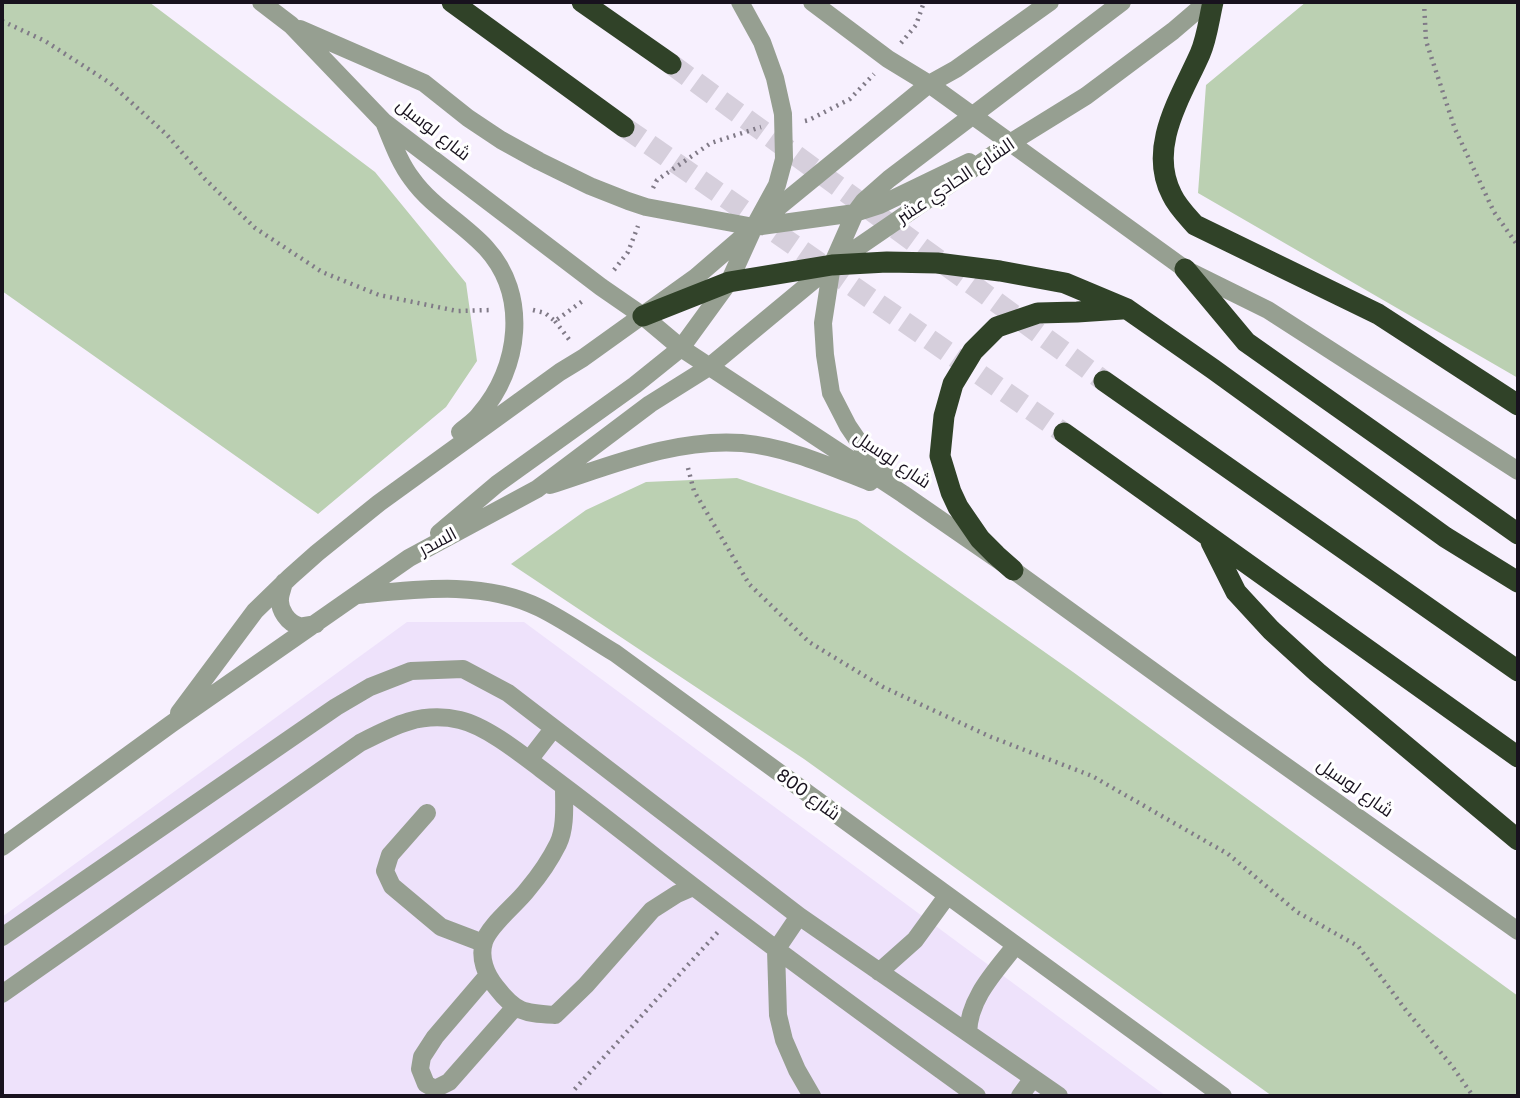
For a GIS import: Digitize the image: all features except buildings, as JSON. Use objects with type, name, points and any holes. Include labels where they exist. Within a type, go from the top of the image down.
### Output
[{"type":"highway","points":[[452,2],[624,127]]},
{"type":"highway","points":[[582,2],[671,64]]},
{"type":"highway","points":[[1213,2],[1201,51],[1173,111],[1167,131],[1163,159],[1165,178],[1176,202],[1195,225],[1378,314],[1518,405]]},
{"type":"highway","points":[[643,316],[729,282],[832,265],[887,262],[937,264],[1065,282],[1127,309],[1445,537],[1518,582]]},
{"type":"highway","points":[[1185,269],[1246,342],[1518,534]]},
{"type":"highway","points":[[1013,570],[980,539],[951,492],[940,456],[944,416],[953,384],[973,351],[997,327],[1038,313],[1127,309]]},
{"type":"highway","points":[[1104,382],[1518,671]]},
{"type":"highway","points":[[1064,433],[1518,757]]},
{"type":"highway","points":[[1208,537],[1236,592],[1271,630],[1317,672],[1518,839]]},
{"type":"street","name":"شارع لوسيل","points":[[261,2],[291,25],[384,122],[643,316],[681,348],[1013,570],[1222,722],[1518,931]]},
{"type":"street","points":[[409,558],[497,484],[635,385],[681,348],[729,282],[777,185],[784,159],[783,114],[775,78],[762,42],[740,2]]},
{"type":"street","points":[[812,2],[888,60],[929,84],[1185,269],[1268,310],[1518,471]]},
{"type":"street","points":[[643,316],[696,277],[929,84],[956,69],[1050,2]]},
{"type":"street","points":[[903,494],[863,448],[831,393],[822,323],[832,265],[855,213],[864,201],[971,116],[1122,2]]},
{"type":"street","name":"الشارع الحادي عشر","points":[[709,367],[832,265],[1010,143],[1086,96],[1208,2]]},
{"type":"street","points":[[291,25],[424,83],[501,140],[590,186],[646,207],[754,227],[855,213],[880,205],[1010,143]]},
{"type":"street","points":[[379,503],[480,415],[498,388],[508,365],[514,340],[514,309],[506,276],[488,251],[466,228],[434,203],[412,180],[384,122]]},
{"type":"street","name":"السدر","points":[[171,724],[255,611],[317,553],[379,503],[560,372],[643,316]]},
{"type":"street","name":"السدر","points":[[2,848],[171,724],[409,558],[537,489],[650,404],[709,367]]},
{"type":"street","points":[[537,489],[663,449],[713,442],[744,443],[771,448],[810,459],[903,494]]},
{"type":"street","points":[[284,582],[280,606],[285,615],[298,626],[316,624]]},
{"type":"street","name":"شارع 800","points":[[358,595],[442,588],[479,590],[491,591],[539,607],[615,653],[1223,1096]]},
{"type":"street","points":[[2,937],[336,707],[370,687],[411,671],[463,669],[508,693],[799,916],[1059,1096]]},
{"type":"street","points":[[2,994],[360,743],[392,727],[427,717],[462,721],[494,736],[529,760],[776,950],[977,1096]]},
{"type":"street","points":[[529,760],[553,729]]},
{"type":"street","points":[[564,786],[564,815],[560,841],[529,889],[489,932],[483,943],[482,960],[488,975],[508,1003],[526,1013],[555,1015],[586,985],[652,910],[694,887]]},
{"type":"street","points":[[427,813],[390,855],[385,871],[392,886],[441,927],[483,943]]},
{"type":"street","points":[[879,972],[915,940],[947,896]]},
{"type":"street","points":[[799,916],[776,950],[778,1015],[796,1070],[812,1096]]},
{"type":"street","points":[[968,1033],[968,1020],[981,991],[1015,946]]},
{"type":"street","points":[[488,975],[435,1037],[422,1057],[420,1069],[426,1084],[435,1089],[449,1082],[515,1007]]},
{"type":"street","points":[[1020,1096],[1033,1078]]},
{"type":"path","points":[[1424,2],[1426,41],[1455,129],[1494,212],[1518,246]]},
{"type":"path","points":[[2,21],[46,41],[110,83],[167,135],[205,179],[255,228],[321,272],[379,295],[457,311],[514,309]]},
{"type":"path","points":[[683,446],[694,491],[749,584],[809,642],[883,687],[991,737],[1092,776],[1228,853],[1297,912],[1358,946],[1473,1096]]},
{"type":"path","points":[[574,1096],[574,1090],[733,916]]},
{"type":"shaded area","points":[[407,622],[524,622],[1166,1096],[2,1096],[2,917]]},
{"type":"green space","points":[[2,2],[149,2],[375,172],[466,283],[477,361],[446,407],[318,514],[2,291]]},
{"type":"green space","points":[[1306,2],[1518,2],[1518,378],[1198,193],[1206,85]]},
{"type":"green space","points":[[737,478],[857,520],[1073,672],[1518,996],[1518,1096],[1272,1096],[804,759],[511,564],[586,510],[646,482]]},
{"type":"tunnel","points":[[671,64],[1104,381]]},
{"type":"tunnel","points":[[624,127],[1064,433]]}]
